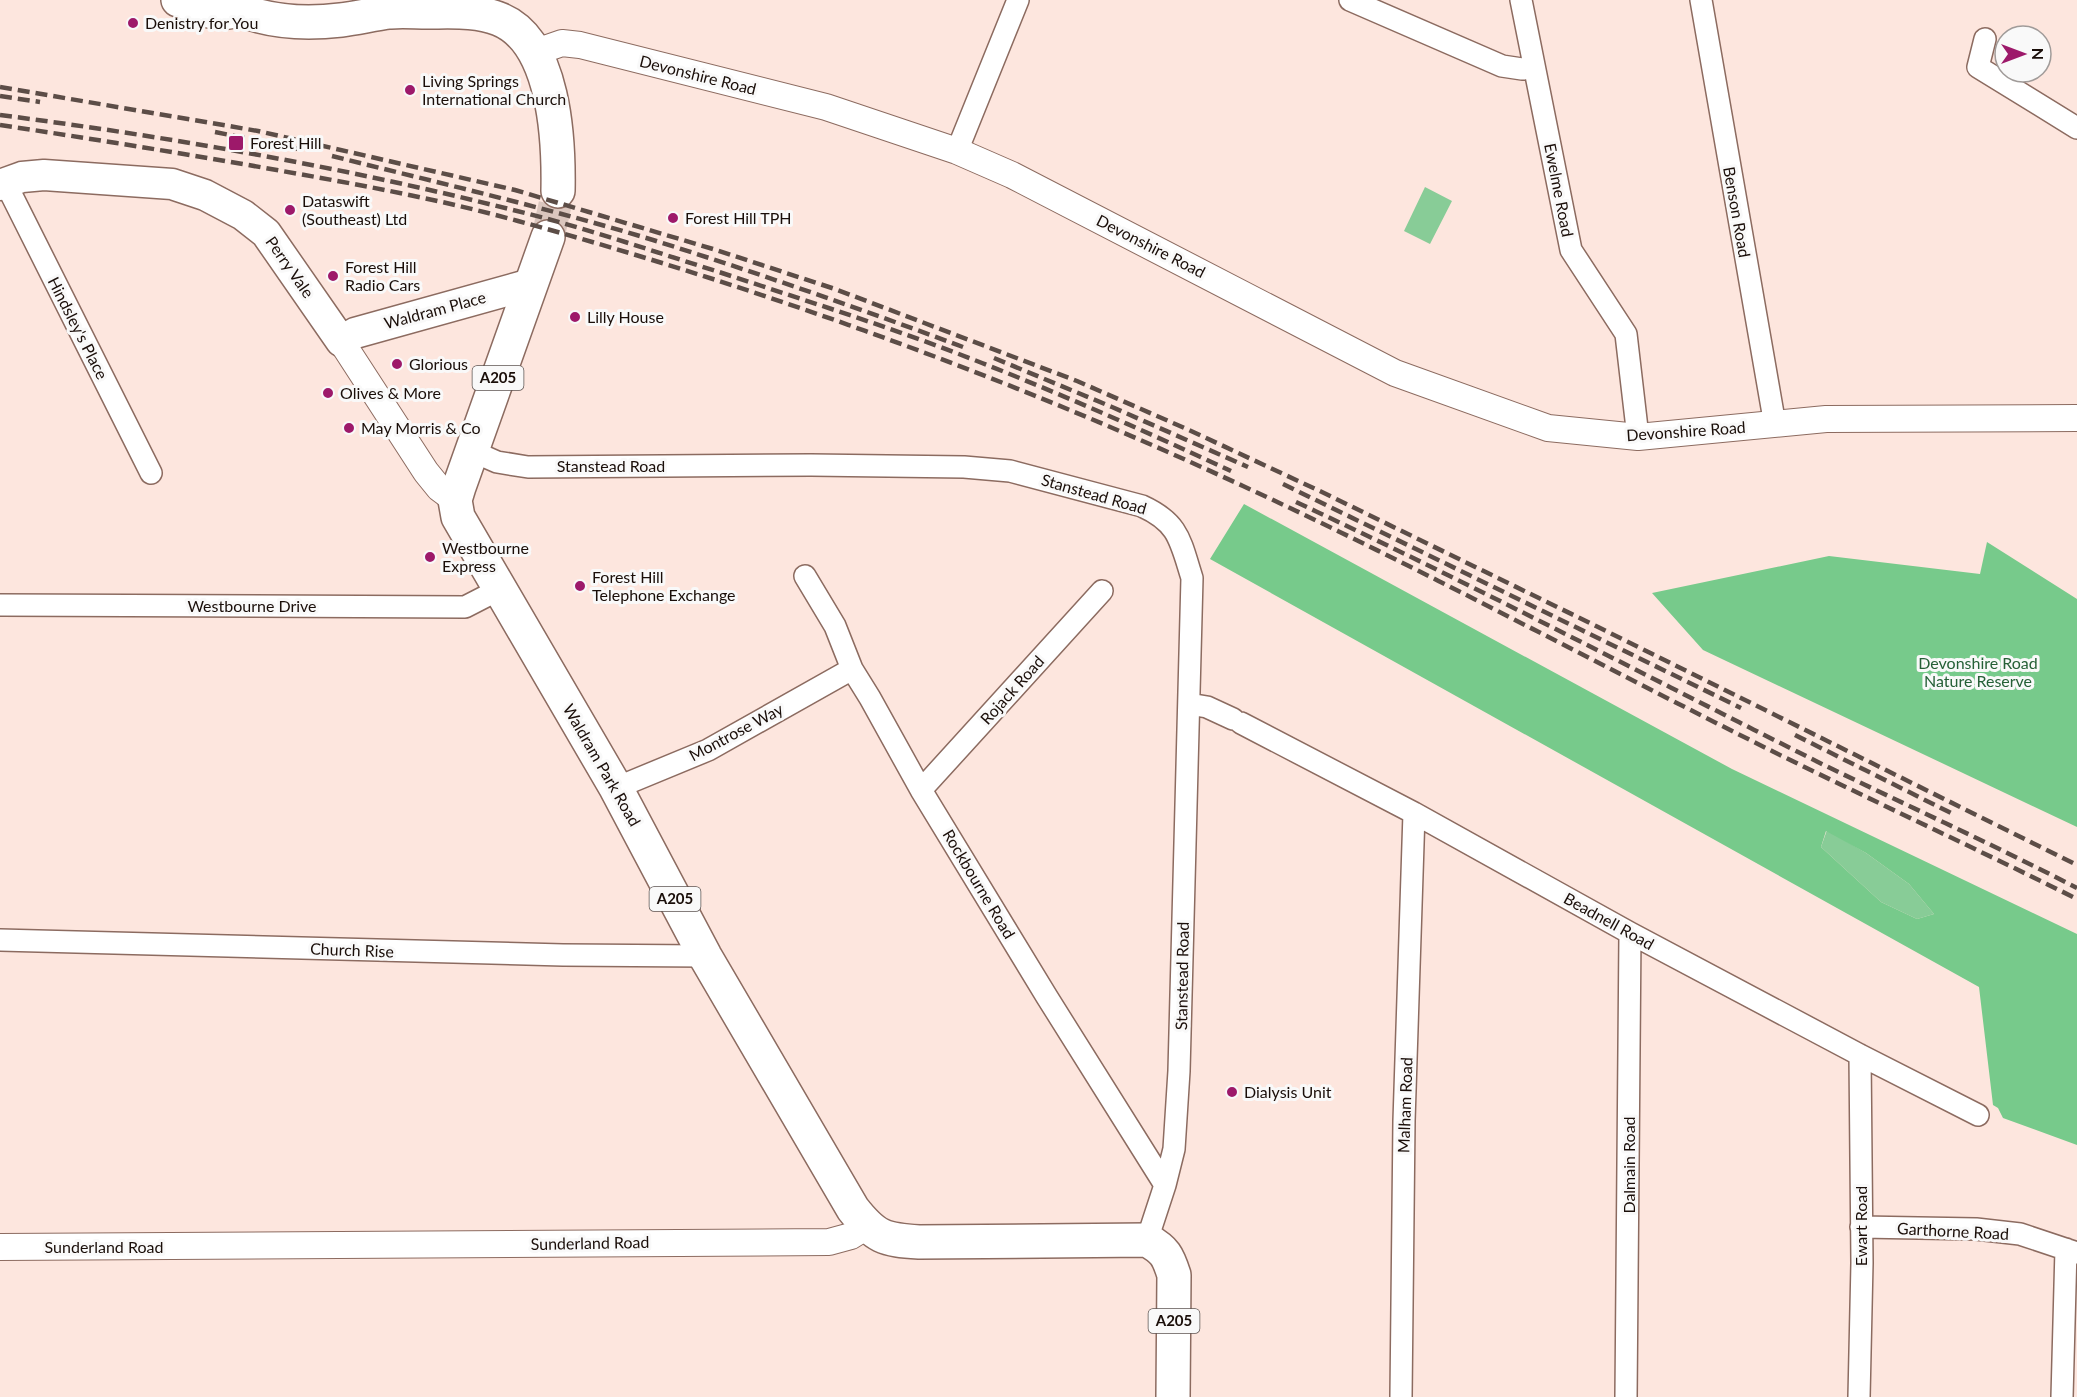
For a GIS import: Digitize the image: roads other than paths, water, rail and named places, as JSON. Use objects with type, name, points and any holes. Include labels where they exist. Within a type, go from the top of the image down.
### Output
[{"type":"highway","points":[[189,2],[215,13],[229,13],[235,4],[272,19],[297,21],[338,20],[393,6],[468,12],[500,19],[516,29],[536,52],[547,80],[554,118],[558,191]]},
{"type":"highway","name":"A205","points":[[455,500],[548,237]]},
{"type":"highway","name":"Waldram Park Road","points":[[455,500],[458,517],[616,788],[705,956],[853,1209],[867,1226]]},
{"type":"highway","name":"A205","points":[[867,1226],[877,1234],[889,1239],[919,1242],[1104,1239],[1157,1248],[1174,1275],[1173,1397]]},
{"type":"main road","name":"Perry Vale","points":[[3,184],[22,177],[44,175],[172,184],[226,204],[266,233],[341,341]]},
{"type":"main road","name":"Waldram Place","points":[[341,341],[355,333],[377,326],[531,284]]},
{"type":"street","points":[[957,151],[1018,0]]},
{"type":"street","points":[[1350,0],[1502,66],[1534,68]]},
{"type":"street","name":"Ewelme Road","points":[[1521,0],[1571,250],[1626,334],[1638,437]]},
{"type":"street","name":"Benson Road","points":[[1701,0],[1774,425]]},
{"type":"street","points":[[1985,39],[1978,67],[2077,128]]},
{"type":"street","name":"Devonshire Road","points":[[536,52],[562,43],[580,45],[826,107],[957,151],[1012,174],[1395,373],[1548,428],[1638,437],[1826,419],[2077,418]]},
{"type":"street","name":"Hindsley's Place","points":[[3,184],[151,473]]},
{"type":"street","name":"Perry Vale","points":[[341,341],[426,472],[439,488],[455,500]]},
{"type":"street","name":"Stanstead Road","points":[[472,451],[497,462],[528,467],[869,465],[964,467],[1010,471],[1142,506],[1160,515],[1172,525],[1192,578],[1179,1071],[1174,1149],[1165,1185],[1157,1248]]},
{"type":"street","name":"Rockbourne Road","points":[[805,576],[835,626],[852,669],[921,790],[1165,1185]]},
{"type":"street","name":"Westbourne Drive","points":[[0,605],[465,607],[500,589]]},
{"type":"street","name":"Rojack Road","points":[[921,790],[1102,591]]},
{"type":"street","name":"Montrose Way","points":[[616,788],[708,750],[852,669]]},
{"type":"street","name":"Beadnell Road","points":[[1189,704],[1208,707],[1237,721],[1414,813],[1630,933],[1978,1115]]},
{"type":"street","name":"Malham Road","points":[[1401,1397],[1404,1122],[1414,813]]},
{"type":"street","name":"Dalmain Road","points":[[1626,1397],[1630,933]]},
{"type":"street","name":"Church Rise","points":[[0,940],[540,955],[705,956]]},
{"type":"street","name":"Ewart Road","points":[[1859,1397],[1860,1055]]},
{"type":"street","name":"Sunderland Road","points":[[0,1247],[829,1242],[851,1236],[867,1226]]},
{"type":"street","name":"Garthorne Road","points":[[1861,1227],[1976,1229],[2020,1234],[2071,1251]]},
{"type":"street","points":[[2062,1397],[2071,1251]]},
{"type":"tunnel","points":[[548,237],[558,191]]},
{"type":"railway","points":[[0,87],[258,131],[515,190],[713,249],[835,289],[1077,381],[1189,430],[1324,493],[1596,626],[2077,865]]},
{"type":"railway","points":[[0,96],[40,102]]},
{"type":"railway","points":[[0,115],[192,143],[320,167],[446,194],[562,223],[785,294],[950,351],[1076,402],[1231,471]]},
{"type":"railway","points":[[0,125],[262,167],[464,207],[611,247],[886,338],[1066,409],[1243,486],[1443,583],[1774,752],[2077,899]]},
{"type":"railway","points":[[215,132],[303,150]]},
{"type":"railway","points":[[332,156],[534,206],[653,240],[731,265],[963,347]]},
{"type":"railway","points":[[994,358],[1248,467]]},
{"type":"railway","points":[[1283,484],[1741,708]]},
{"type":"railway","points":[[1296,502],[1495,598],[1824,765],[2077,888]]},
{"type":"railway","points":[[1795,735],[1953,814]]},
{"type":"place","name":"Denistry for You","points":[[133,23]]},
{"type":"place","name":"Living Springs International Church","points":[[410,90]]},
{"type":"place","name":"Forest Hill","points":[[236,143]]},
{"type":"place","name":"Dataswift (Southeast) Ltd","points":[[290,210]]},
{"type":"place","name":"Forest Hill TPH","points":[[673,218]]},
{"type":"place","name":"Forest Hill Radio Cars","points":[[333,276]]},
{"type":"place","name":"Lilly House","points":[[575,317]]},
{"type":"place","name":"Glorious","points":[[397,364]]},
{"type":"place","name":"Olives & More","points":[[328,393]]},
{"type":"place","name":"May Morris & Co","points":[[349,428]]},
{"type":"place","name":"Westbourne Express","points":[[430,557]]},
{"type":"place","name":"Forest Hill Telephone Exchange","points":[[580,586]]},
{"type":"place","name":"Dialysis Unit","points":[[1232,1092]]},
{"type":"park label","name":"Devonshire Road Nature Reserve","points":[[1978,672]]}]
